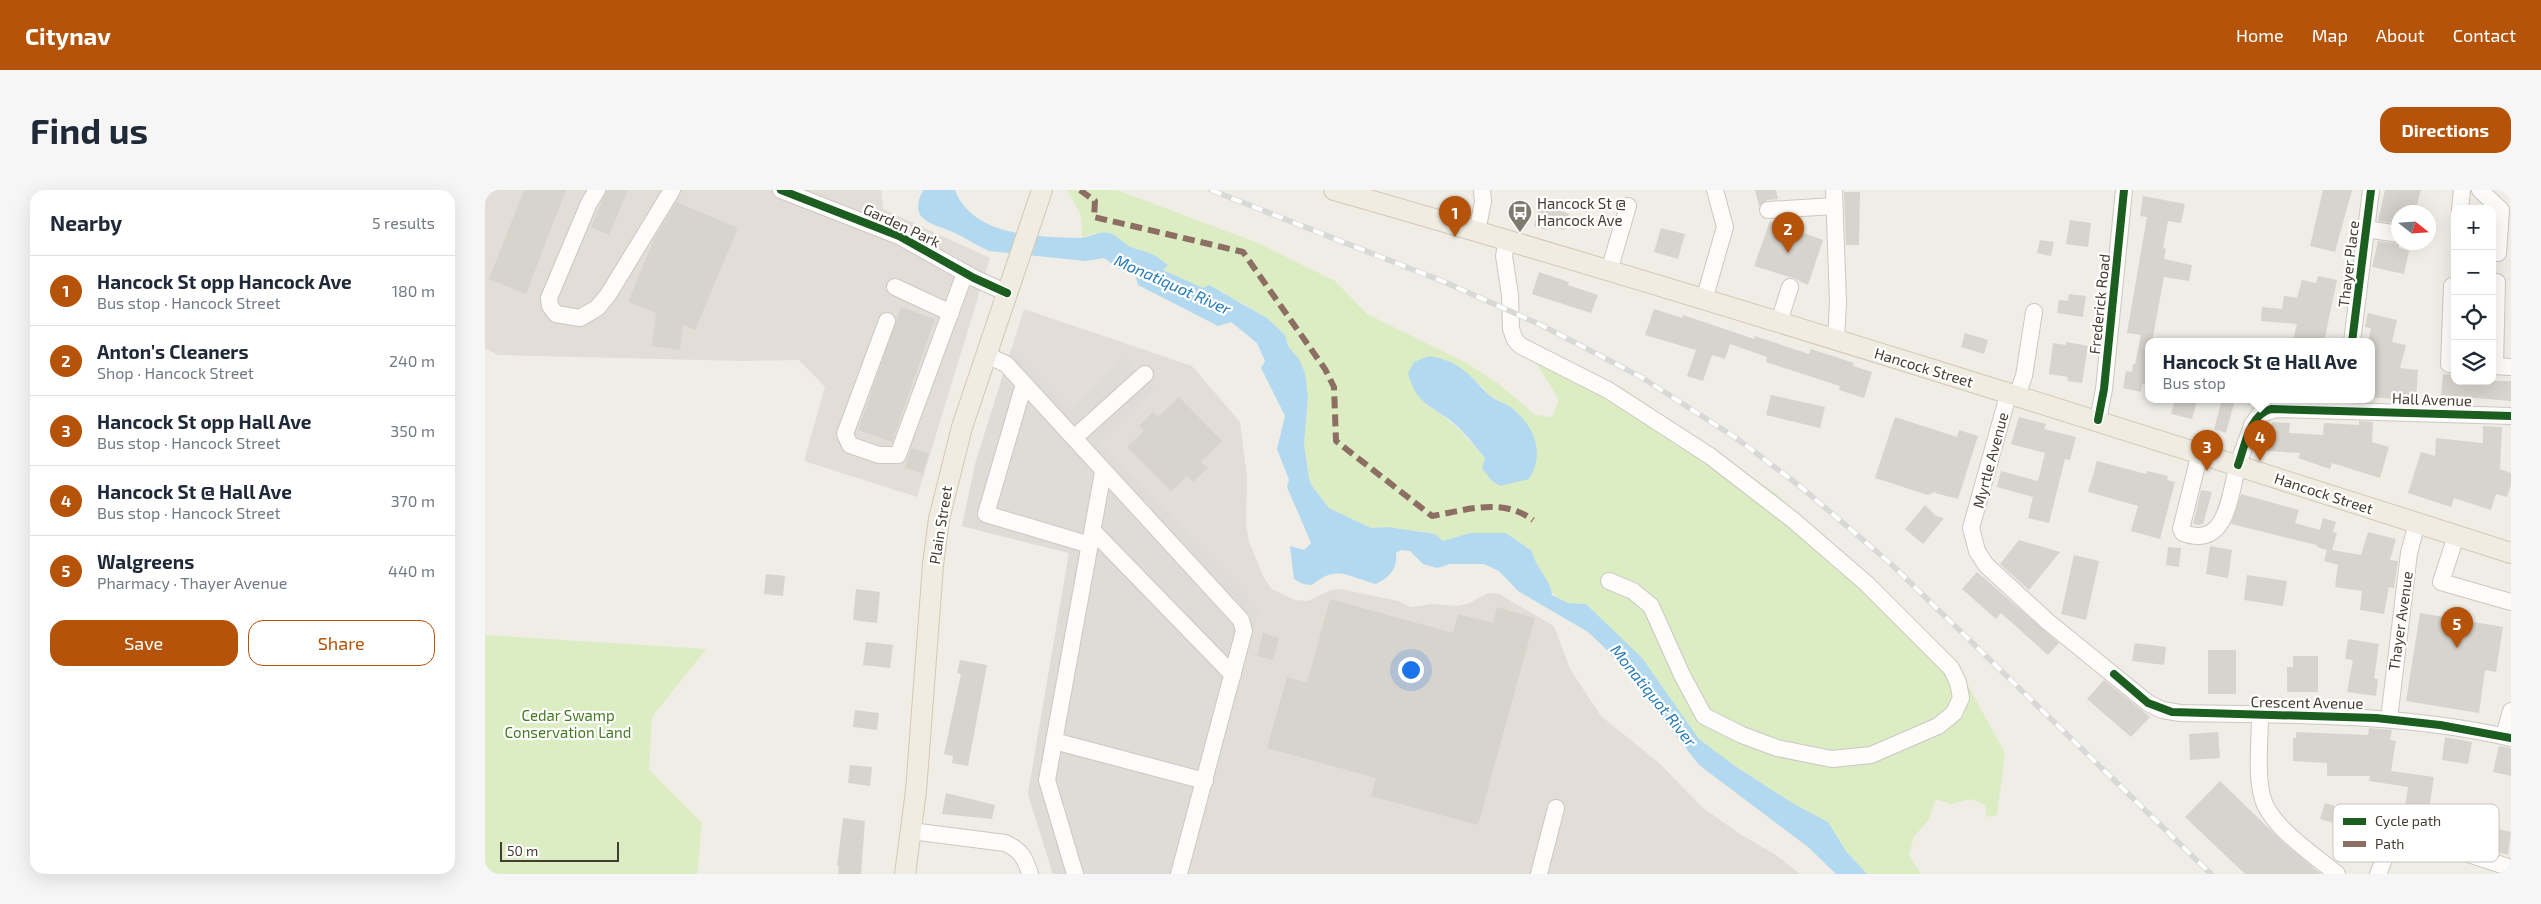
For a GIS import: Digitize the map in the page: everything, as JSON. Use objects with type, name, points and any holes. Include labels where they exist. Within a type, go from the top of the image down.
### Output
[{"type":"main road","name":"Plain Street","points":[[905,874],[911,831],[939,519],[959,434],[1042,190]]},
{"type":"main road","name":"Hancock Street","points":[[1334,190],[1609,270],[2098,420],[2511,553]]},
{"type":"street","points":[[597,190],[589,203],[549,298],[550,306],[555,314],[580,318],[597,308],[608,294],[672,190]]},
{"type":"street","name":"Garden Park","points":[[781,190],[810,195],[899,236],[965,273],[1007,292]]},
{"type":"street","points":[[1477,231],[1483,202],[1482,190]]},
{"type":"street","points":[[1704,300],[1725,227],[1715,190]]},
{"type":"street","name":"Frederick Road","points":[[2098,420],[2104,389],[2124,190]]},
{"type":"street","name":"Thayer Place","points":[[2352,338],[2371,190]]},
{"type":"street","points":[[2460,205],[2462,190]]},
{"type":"street","points":[[2480,190],[2501,210],[2500,253]]},
{"type":"street","points":[[1768,210],[1834,198],[1838,302],[1836,340]]},
{"type":"street","points":[[1609,270],[1628,206]]},
{"type":"street","points":[[2366,229],[2391,233]]},
{"type":"street","points":[[1507,240],[1505,265],[1510,295],[1511,329],[1515,340],[1528,351],[1608,390],[1711,456],[1793,520],[1867,584],[1951,668],[1958,682],[1961,698],[1954,713],[1938,726],[1871,754],[1832,759],[1777,748],[1742,736],[1704,716],[1682,676],[1651,606],[1633,591],[1609,581]]},
{"type":"street","points":[[887,321],[845,434],[850,445],[879,455],[898,455],[965,273]]},
{"type":"street","points":[[2500,282],[2500,367]]},
{"type":"street","points":[[895,287],[951,313]]},
{"type":"street","points":[[1779,322],[1790,287]]},
{"type":"street","points":[[2451,364],[2449,364],[2452,295]]},
{"type":"street","name":"Myrtle Avenue","points":[[1971,528],[2013,394],[2024,376],[2034,312]]},
{"type":"street","points":[[986,355],[1006,364],[1103,472],[1241,620],[1244,631],[1179,874]]},
{"type":"street","points":[[1074,438],[1145,374]]},
{"type":"street","points":[[1024,384],[986,514],[1091,538],[1233,675]]},
{"type":"street","name":"Hall Avenue","points":[[2200,453],[2181,530],[2187,534],[2199,537],[2208,535],[2216,529],[2225,515],[2238,466],[2255,419],[2265,411],[2347,405],[2511,416]]},
{"type":"street","points":[[1075,874],[1047,780],[1103,472]]},
{"type":"street","name":"Thayer Avenue","points":[[2389,719],[2409,553],[2417,523]]},
{"type":"street","name":"Crescent Avenue","points":[[1971,528],[1977,551],[1986,565],[2047,621],[2148,703],[2162,710],[2180,713],[2389,719],[2507,737]]},
{"type":"street","points":[[2456,536],[2441,582],[2511,602]]},
{"type":"street","points":[[2507,737],[2511,710]]},
{"type":"street","points":[[2260,715],[2261,786],[2267,810],[2278,823],[2337,874]]},
{"type":"street","points":[[1054,741],[1205,781]]},
{"type":"street","points":[[1539,874],[1556,808]]},
{"type":"street","points":[[911,831],[1005,843],[1017,848],[1024,855],[1030,874]]},
{"type":"street","points":[[2378,874],[2383,862]]},
{"type":"street","points":[[2493,862],[2511,868]]},
{"type":"shaded area","points":[[485,190],[881,190],[883,209],[990,258],[917,497],[804,461],[825,387],[799,360],[742,361],[498,355],[485,348]]},
{"type":"shaded area","points":[[1024,309],[1192,366],[1240,422],[1247,478],[1246,524],[1249,542],[1264,578],[1272,589],[1295,600],[1308,601],[1331,590],[1341,589],[1398,601],[1411,607],[1433,604],[1457,606],[1468,604],[1488,593],[1499,594],[1554,626],[1570,669],[1601,716],[1658,762],[1703,808],[1740,834],[1776,855],[1800,874],[1053,874],[1028,794],[1069,553],[962,526],[976,461]]},
{"type":"shaded area","points":[[1011,349],[1070,410],[1124,358],[1155,388],[1099,441],[1259,608],[1187,874],[1053,874],[1028,794],[1069,553],[962,526],[976,461]]},
{"type":"green space","points":[[1067,190],[1117,190],[1260,244],[1335,281],[1367,314],[1468,364],[1499,384],[1535,415],[1552,417],[1559,400],[1519,335],[1623,388],[1774,492],[1855,563],[1951,655],[2005,753],[1997,815],[1987,817],[1985,805],[1971,799],[1951,804],[1936,799],[1928,821],[1914,836],[1909,855],[1921,874],[1867,874],[1846,851],[1828,822],[1794,804],[1735,766],[1699,739],[1671,701],[1586,604],[1570,603],[1555,596],[1547,585],[1532,551],[1506,533],[1470,533],[1443,541],[1435,534],[1388,527],[1371,528],[1329,508],[1312,486],[1309,478],[1304,444],[1308,398],[1299,359],[1288,346],[1285,335],[1267,318],[1241,302],[1229,298],[1224,292],[1203,288],[1162,270],[1168,265],[1150,253],[1130,247],[1113,234],[1095,233],[1082,238],[1081,215]],"holes":[[[1481,385],[1489,395],[1509,406],[1482,468],[1485,458],[1458,428],[1425,405]]]},
{"type":"green space","name":"Cedar Swamp Conservation Land","points":[[485,635],[706,649],[652,717],[649,770],[702,823],[697,874],[485,874]]},
{"type":"water","name":"Monatiquot River","points":[[923,190],[955,190],[963,205],[976,217],[1008,231],[1026,235],[1062,238],[1083,238],[1099,233],[1112,234],[1128,246],[1159,258],[1168,265],[1163,270],[1203,288],[1209,285],[1267,318],[1285,335],[1288,346],[1299,359],[1305,373],[1308,398],[1304,444],[1309,478],[1312,486],[1329,508],[1371,528],[1388,527],[1435,534],[1443,541],[1470,533],[1506,533],[1532,551],[1536,563],[1549,584],[1552,595],[1568,603],[1586,604],[1642,658],[1699,739],[1735,766],[1794,804],[1828,822],[1846,851],[1867,874],[1836,874],[1808,847],[1699,765],[1605,648],[1588,632],[1518,591],[1499,571],[1484,564],[1450,564],[1437,568],[1423,564],[1410,551],[1401,550],[1396,553],[1396,564],[1392,572],[1376,584],[1343,574],[1329,575],[1312,585],[1303,584],[1294,579],[1290,546],[1304,550],[1311,543],[1287,487],[1289,480],[1277,449],[1285,416],[1261,368],[1265,361],[1257,343],[1231,322],[1218,326],[1138,285],[1135,274],[1119,269],[1104,258],[1085,261],[989,251],[925,220],[920,215],[918,209]]},
{"type":"water","points":[[1429,356],[1449,361],[1456,365],[1489,395],[1509,406],[1525,421],[1531,430],[1537,449],[1537,459],[1529,479],[1500,486],[1491,480],[1482,468],[1485,458],[1468,437],[1453,423],[1430,407],[1417,394],[1408,373],[1414,362]]},
{"type":"building","points":[[524,190],[566,190],[526,294],[489,279]]},
{"type":"building","points":[[607,190],[628,190],[609,235],[591,227]]},
{"type":"building","points":[[1755,190],[1776,190],[1778,199],[1767,200],[1759,206]]},
{"type":"building","points":[[2323,190],[2352,190],[2335,252],[2310,246]]},
{"type":"building","points":[[2385,190],[2421,190],[2417,205],[2391,205],[2391,223],[2378,221]]},
{"type":"building","points":[[1844,192],[1860,192],[1859,245],[1846,245]]},
{"type":"building","points":[[2143,196],[2185,204],[2181,223],[2168,221],[2163,248],[2166,249],[2164,259],[2192,265],[2189,281],[2164,277],[2153,338],[2145,338],[2145,384],[2142,384],[2141,392],[2123,388],[2126,371],[2132,372],[2133,364],[2135,364],[2141,335],[2127,333],[2147,217],[2140,216]]},
{"type":"building","points":[[1553,200],[1566,204],[1564,212],[1569,214],[1564,230],[1547,225],[1546,230],[1534,226],[1542,201],[1552,204]]},
{"type":"building","points":[[676,202],[738,228],[695,330],[683,325],[680,350],[652,346],[656,313],[628,302],[654,239]]},
{"type":"building","points":[[2070,220],[2091,223],[2088,247],[2066,244]]},
{"type":"building","points":[[1770,221],[1823,240],[1808,285],[1793,278],[1754,266]]},
{"type":"building","points":[[1661,228],[1685,234],[1678,259],[1654,252]]},
{"type":"building","points":[[2040,240],[2054,242],[2051,256],[2037,253]]},
{"type":"building","points":[[2378,241],[2391,243],[2391,250],[2409,251],[2404,274],[2372,267]]},
{"type":"building","points":[[1539,272],[1569,282],[1568,285],[1598,295],[1591,313],[1532,294]]},
{"type":"building","points":[[2318,276],[2337,280],[2325,338],[2294,338],[2297,324],[2261,321],[2262,307],[2282,309],[2284,296],[2297,298],[2302,280],[2316,283]]},
{"type":"building","points":[[2069,294],[2086,296],[2083,317],[2057,313],[2059,300],[2068,301]]},
{"type":"building","points":[[901,307],[935,319],[892,442],[858,430]]},
{"type":"building","points":[[1654,309],[1682,318],[1683,315],[1754,339],[1755,336],[1809,354],[1811,349],[1854,363],[1853,366],[1872,372],[1864,398],[1839,390],[1840,386],[1766,362],[1767,357],[1730,344],[1725,359],[1712,355],[1703,381],[1687,376],[1696,350],[1645,335]]},
{"type":"building","points":[[2368,313],[2397,320],[2392,342],[2406,345],[2400,368],[2418,370],[2416,401],[2375,397],[2375,338],[2369,338],[2371,328],[2365,327]]},
{"type":"building","points":[[1965,333],[1988,340],[1984,354],[1961,347]]},
{"type":"building","points":[[2066,342],[2088,346],[2082,383],[2067,381],[2068,377],[2049,374],[2053,343],[2066,345]]},
{"type":"building","points":[[2443,374],[2451,375],[2451,385],[2496,385],[2496,381],[2511,381],[2511,401],[2441,395]]},
{"type":"building","points":[[1771,395],[1825,407],[1820,428],[1766,415]]},
{"type":"building","points":[[1179,397],[1222,441],[1201,462],[1208,468],[1193,482],[1187,476],[1171,491],[1127,447],[1144,431],[1139,426],[1153,412],[1158,417]]},
{"type":"building","points":[[2174,403],[2196,403],[2192,419],[2171,414]]},
{"type":"building","points":[[2221,403],[2234,403],[2226,433],[2214,429]]},
{"type":"building","points":[[1895,417],[1957,437],[1959,430],[1978,436],[1958,499],[1935,493],[1937,491],[1928,495],[1875,478]]},
{"type":"building","points":[[2019,417],[2046,424],[2044,429],[2076,437],[2070,460],[2065,459],[2049,523],[2028,518],[2033,497],[1997,487],[2001,471],[2038,481],[2045,453],[2011,444]]},
{"type":"building","points":[[2359,421],[2373,422],[2372,442],[2389,447],[2380,478],[2332,463],[2330,469],[2298,458],[2300,453],[2267,451],[2267,439],[2271,439],[2272,422],[2290,423],[2289,433],[2323,435],[2324,423],[2359,425]]},
{"type":"building","points":[[2483,426],[2502,427],[2500,469],[2511,473],[2511,485],[2507,497],[2496,494],[2491,510],[2454,498],[2451,507],[2408,493],[2421,452],[2435,456],[2436,438],[2483,443]]},
{"type":"building","points":[[911,448],[929,453],[923,473],[905,468]]},
{"type":"building","points":[[2097,461],[2146,474],[2147,471],[2168,476],[2167,480],[2175,482],[2160,539],[2131,531],[2138,506],[2088,492]]},
{"type":"building","points":[[2201,490],[2212,492],[2203,524],[2199,525],[2193,524]]},
{"type":"building","points":[[2241,494],[2299,510],[2295,523],[2320,530],[2323,518],[2336,522],[2333,532],[2337,533],[2332,550],[2361,555],[2368,532],[2396,539],[2390,560],[2398,561],[2394,588],[2389,587],[2384,614],[2360,610],[2362,591],[2335,587],[2338,565],[2324,561],[2327,550],[2317,547],[2317,545],[2231,524]]},
{"type":"building","points":[[1925,505],[1936,516],[1944,518],[1923,544],[1905,529]]},
{"type":"building","points":[[2019,540],[2060,552],[2029,590],[2000,564]]},
{"type":"building","points":[[2210,546],[2232,550],[2228,578],[2206,574]]},
{"type":"building","points":[[2168,547],[2181,548],[2179,567],[2166,565]]},
{"type":"building","points":[[2074,555],[2099,561],[2086,620],[2061,614]]},
{"type":"building","points":[[1977,572],[2059,643],[2048,655],[2001,613],[1996,619],[1962,589]]},
{"type":"building","points":[[766,574],[785,576],[783,596],[764,594]]},
{"type":"building","points":[[2247,575],[2287,581],[2283,606],[2244,600]]},
{"type":"building","points":[[856,589],[880,592],[877,623],[853,620]]},
{"type":"building","points":[[1330,599],[1453,633],[1458,614],[1493,623],[1497,607],[1535,618],[1478,825],[1371,796],[1376,778],[1267,748],[1287,677],[1307,683]]},
{"type":"building","points":[[2420,613],[2503,627],[2496,672],[2485,670],[2479,713],[2406,701]]},
{"type":"building","points":[[1263,633],[1279,638],[1273,660],[1257,656]]},
{"type":"building","points":[[2348,639],[2379,644],[2374,678],[2378,679],[2376,696],[2347,692],[2353,660],[2345,659]]},
{"type":"building","points":[[866,642],[893,645],[890,668],[863,665]]},
{"type":"building","points":[[2135,643],[2166,647],[2164,665],[2132,661]]},
{"type":"building","points":[[2208,650],[2236,650],[2236,694],[2208,694]]},
{"type":"building","points":[[2293,656],[2318,656],[2318,692],[2287,692],[2287,667],[2293,667]]},
{"type":"building","points":[[960,660],[987,665],[968,766],[952,763],[953,756],[944,754],[961,674],[957,673]]},
{"type":"building","points":[[2104,680],[2150,717],[2131,737],[2087,699]]},
{"type":"building","points":[[855,710],[879,713],[877,730],[853,727]]},
{"type":"building","points":[[2369,728],[2392,730],[2390,740],[2396,741],[2391,771],[2434,777],[2430,804],[2405,804],[2408,787],[2369,781],[2370,776],[2327,776],[2327,763],[2293,761],[2293,738],[2296,738],[2296,732],[2368,735]]},
{"type":"building","points":[[2218,732],[2220,758],[2190,760],[2189,734]]},
{"type":"building","points":[[2445,737],[2472,742],[2468,764],[2442,760]]},
{"type":"building","points":[[2499,746],[2511,748],[2511,776],[2493,772]]},
{"type":"building","points":[[850,765],[872,767],[870,786],[848,783]]},
{"type":"building","points":[[2220,781],[2287,846],[2321,874],[2245,874],[2185,817]]},
{"type":"building","points":[[946,793],[995,805],[992,819],[942,814]]},
{"type":"building","points":[[2325,803],[2333,805],[2333,823],[2320,819]]},
{"type":"building","points":[[843,818],[865,821],[861,874],[838,874],[839,866],[837,866]]},
{"type":"building","points":[[2499,829],[2511,832],[2508,855],[2499,853]]},
{"type":"railway","points":[[1211,190],[1447,283],[1541,325],[1641,377],[1736,438],[1801,487],[1890,563],[2211,874]]},
{"type":"marked path","points":[[1080,190],[1095,201],[1094,217],[1243,252],[1325,369],[1334,387],[1336,441],[1432,516],[1484,507],[1496,507],[1521,513],[1533,520]]},
{"type":"cycle path","points":[[781,190],[899,236],[974,278],[1007,293]]},
{"type":"cycle path","points":[[2098,420],[2104,389],[2124,190]]},
{"type":"cycle path","points":[[2352,338],[2371,190]]},
{"type":"cycle path","points":[[2238,465],[2253,424],[2264,412],[2271,409],[2511,416]]},
{"type":"cycle path","points":[[2114,674],[2148,703],[2172,712],[2376,718],[2440,725],[2511,738]]},
{"type":"place","name":"Hancock St @ Hancock Ave","points":[[1520,233]]},
{"type":"place","name":"Hancock St opp Hancock Ave","points":[[1455,237]]},
{"type":"place","name":"Anton's Cleaners","points":[[1788,253]]},
{"type":"place","name":"Hancock St @ Hall Ave","points":[[2260,461]]},
{"type":"place","name":"Hancock St opp Hall Ave","points":[[2207,471]]},
{"type":"place","name":"Walgreens","points":[[2457,648]]}]
